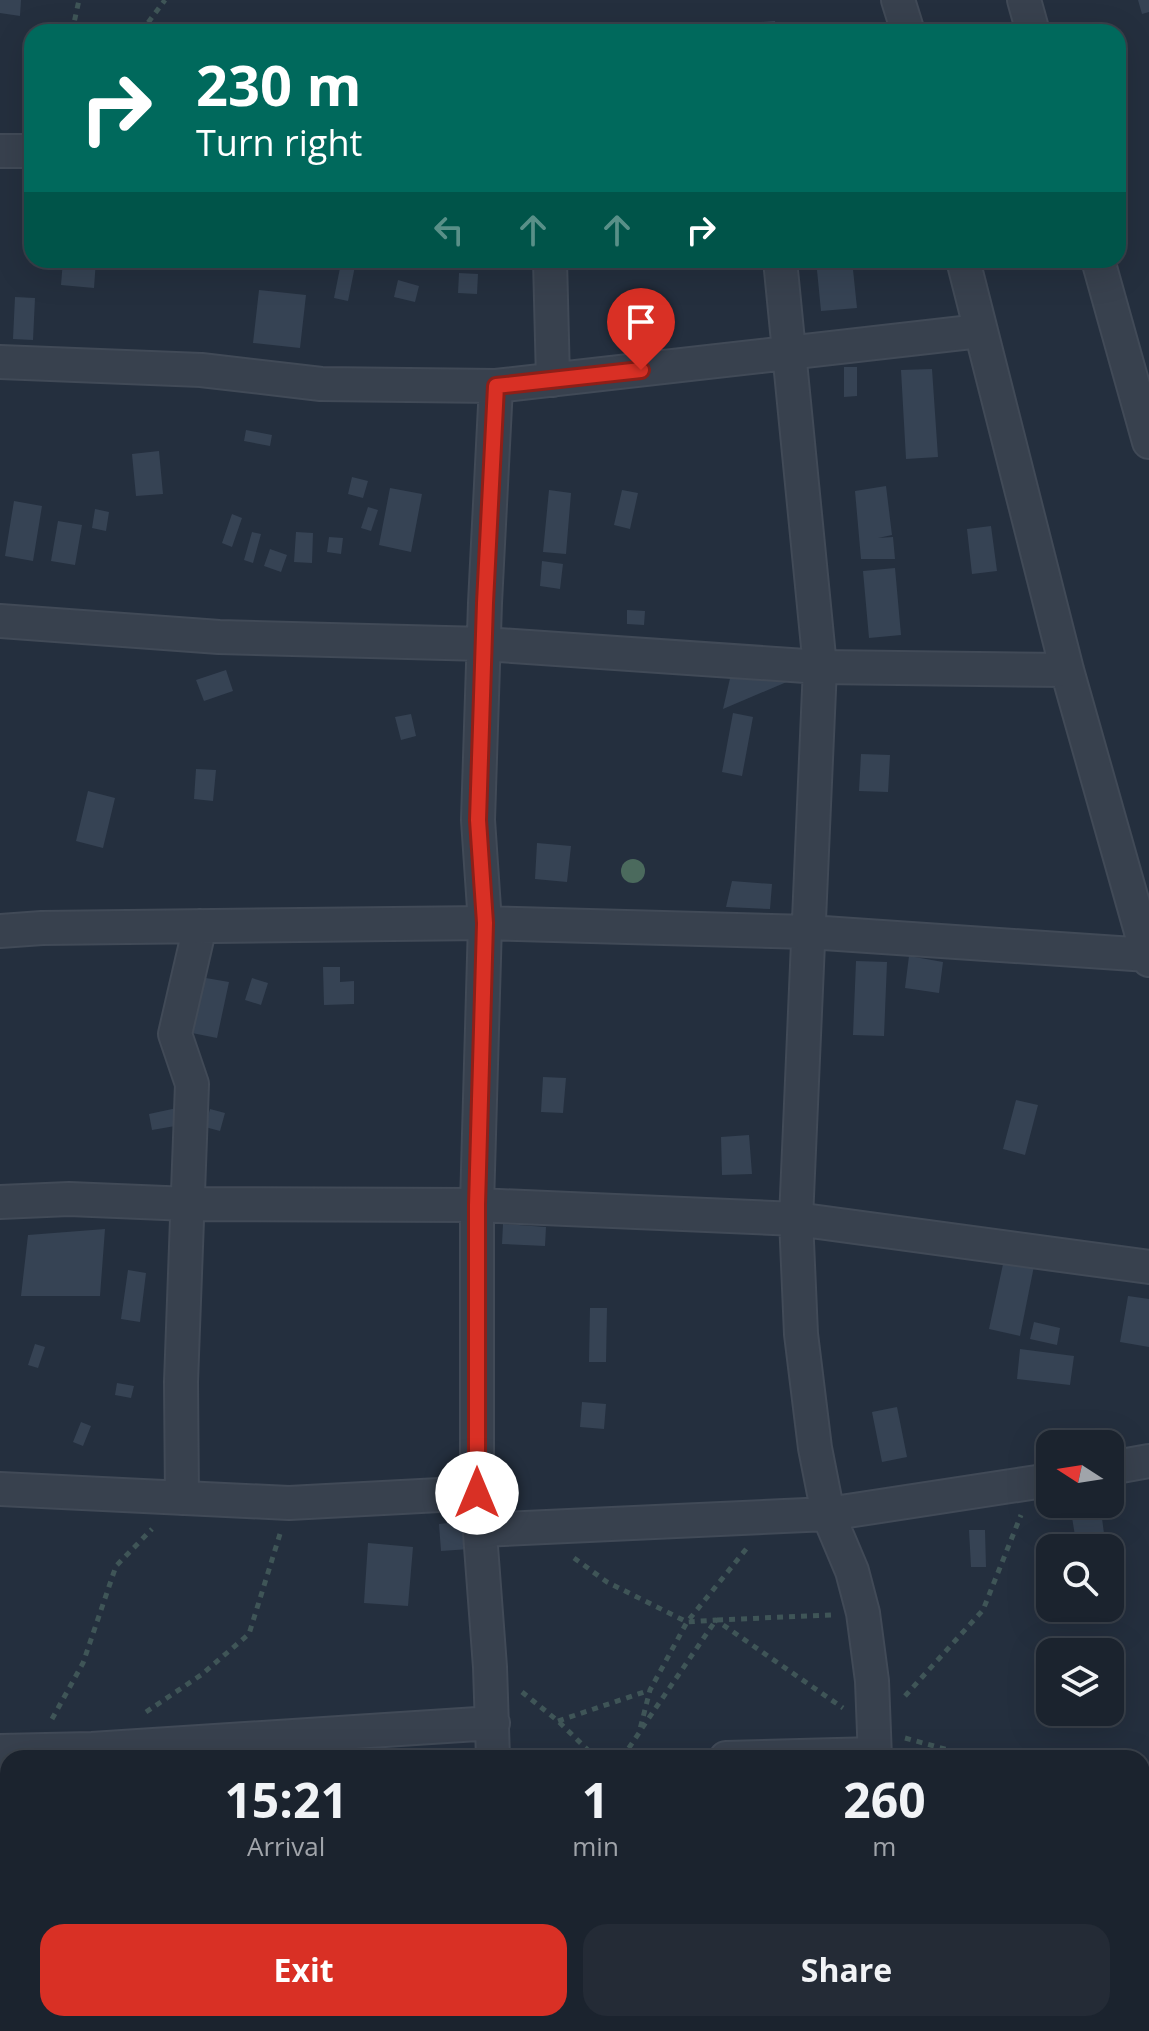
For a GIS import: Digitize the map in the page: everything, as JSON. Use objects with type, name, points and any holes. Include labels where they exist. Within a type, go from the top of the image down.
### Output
[{"type":"street","points":[[898,0],[906,24]]},
{"type":"street","points":[[1024,0],[1031,24]]},
{"type":"street","points":[[0,151],[24,151]]},
{"type":"street","points":[[550,268],[553,380]]},
{"type":"street","points":[[781,268],[820,667],[796,1219],[801,1334],[815,1448],[828,1514],[852,1571],[863,1613],[872,1681],[875,1747],[834,1750]]},
{"type":"street","points":[[0,931],[485,923],[809,932],[1148,958],[1067,670],[965,268]]},
{"type":"street","points":[[1100,268],[1149,442]]},
{"type":"street","points":[[0,362],[201,370],[321,384],[496,386],[980,331]]},
{"type":"street","points":[[493,1750],[477,1493],[477,1205],[485,923],[478,820],[496,386]]},
{"type":"street","points":[[0,621],[219,637],[484,644],[820,667],[1067,670]]},
{"type":"street","points":[[182,1498],[181,1382],[192,1084],[175,1034],[200,926]]},
{"type":"street","points":[[0,1202],[69,1199],[189,1204],[477,1205],[796,1219],[1149,1267]]},
{"type":"street","points":[[1124,1465],[1149,1461]]},
{"type":"street","points":[[480,1530],[828,1514],[1036,1482]]},
{"type":"street","points":[[0,1489],[289,1503],[477,1493]]},
{"type":"street","points":[[66,1750],[493,1723]]},
{"type":"path","points":[[74,24],[79,0]]},
{"type":"path","points":[[147,24],[165,0]]},
{"type":"path","points":[[875,1747],[983,1610],[1036,1494]]},
{"type":"path","points":[[35,1750],[83,1663],[116,1566],[182,1498]]},
{"type":"path","points":[[140,1716],[201,1675],[249,1634],[289,1503]]},
{"type":"path","points":[[639,1733],[650,1690],[687,1622],[771,1518]]},
{"type":"path","points":[[532,1527],[607,1582],[687,1622],[863,1613]]},
{"type":"path","points":[[716,1620],[875,1747],[903,1750]]},
{"type":"path","points":[[627,1750],[716,1620]]},
{"type":"path","points":[[490,1667],[558,1721],[588,1750]]},
{"type":"path","points":[[558,1721],[650,1690]]},
{"type":"building","points":[[0,0],[21,0],[20,16],[0,13]]},
{"type":"building","points":[[1138,0],[1149,0],[1149,12],[1142,14]]},
{"type":"building","points":[[775,21],[775,24],[748,24]]},
{"type":"building","points":[[62,268],[95,268],[94,288],[61,285]]},
{"type":"building","points":[[340,268],[355,268],[348,301],[334,298]]},
{"type":"building","points":[[817,268],[853,268],[857,308],[821,311]]},
{"type":"building","points":[[459,273],[478,274],[477,294],[458,293]]},
{"type":"building","points":[[398,280],[419,286],[415,302],[394,297]]},
{"type":"building","points":[[259,290],[306,295],[300,348],[253,343]]},
{"type":"building","points":[[15,297],[35,298],[33,340],[13,339]]},
{"type":"building","points":[[844,367],[857,367],[857,396],[844,397]]},
{"type":"building","points":[[932,369],[938,457],[906,459],[901,370]]},
{"type":"building","points":[[246,430],[272,435],[270,446],[244,441]]},
{"type":"building","points":[[159,451],[163,494],[136,496],[132,454]]},
{"type":"building","points":[[352,477],[368,481],[363,498],[348,494]]},
{"type":"building","points":[[886,486],[892,535],[878,538],[893,537],[895,559],[861,559],[855,491]]},
{"type":"building","points":[[390,488],[422,494],[411,552],[379,545]]},
{"type":"building","points":[[549,490],[571,493],[566,554],[543,552]]},
{"type":"building","points":[[622,490],[638,493],[630,529],[614,525]]},
{"type":"building","points":[[14,501],[42,506],[33,561],[5,556]]},
{"type":"building","points":[[368,507],[378,510],[371,531],[361,528]]},
{"type":"building","points":[[95,509],[109,512],[106,531],[92,528]]},
{"type":"building","points":[[232,514],[242,518],[232,547],[222,543]]},
{"type":"building","points":[[58,521],[82,525],[75,565],[51,561]]},
{"type":"building","points":[[991,526],[997,571],[972,574],[967,529]]},
{"type":"building","points":[[252,532],[261,534],[253,563],[244,560]]},
{"type":"building","points":[[296,532],[313,533],[312,563],[294,562]]},
{"type":"building","points":[[329,537],[343,538],[341,554],[327,552]]},
{"type":"building","points":[[270,549],[287,555],[281,572],[264,566]]},
{"type":"building","points":[[542,561],[563,564],[560,589],[540,586]]},
{"type":"building","points":[[895,568],[901,635],[869,638],[863,571]]},
{"type":"building","points":[[627,610],[645,611],[644,625],[627,624]]},
{"type":"building","points":[[226,670],[233,691],[204,701],[196,680]]},
{"type":"building","points":[[731,674],[796,678],[723,709]]},
{"type":"building","points":[[733,713],[753,717],[742,776],[722,772]]},
{"type":"building","points":[[411,714],[416,736],[401,740],[395,717]]},
{"type":"building","points":[[861,754],[890,755],[888,792],[859,791]]},
{"type":"building","points":[[196,769],[216,770],[213,801],[194,799]]},
{"type":"building","points":[[88,791],[115,798],[103,848],[76,841]]},
{"type":"building","points":[[537,843],[571,846],[567,882],[535,879]]},
{"type":"building","points":[[732,881],[772,884],[770,909],[726,907]]},
{"type":"building","points":[[909,956],[943,962],[939,993],[905,988]]},
{"type":"building","points":[[856,961],[887,962],[884,1036],[853,1035]]},
{"type":"building","points":[[323,967],[340,967],[340,982],[354,981],[354,1004],[324,1005]]},
{"type":"building","points":[[200,977],[229,982],[217,1038],[187,1032]]},
{"type":"building","points":[[252,978],[268,983],[261,1005],[245,1000]]},
{"type":"building","points":[[543,1077],[566,1078],[563,1113],[541,1112]]},
{"type":"building","points":[[1016,1100],[1038,1105],[1025,1155],[1003,1149]]},
{"type":"building","points":[[177,1108],[181,1125],[152,1130],[149,1114]]},
{"type":"building","points":[[210,1109],[225,1113],[220,1131],[205,1127]]},
{"type":"building","points":[[749,1135],[752,1174],[722,1175],[721,1137]]},
{"type":"building","points":[[503,1224],[546,1227],[545,1246],[502,1244]]},
{"type":"building","points":[[105,1229],[100,1296],[21,1296],[28,1235]]},
{"type":"building","points":[[1005,1255],[1035,1261],[1020,1336],[989,1329]]},
{"type":"building","points":[[128,1270],[146,1273],[140,1322],[121,1319]]},
{"type":"building","points":[[1128,1296],[1149,1299],[1149,1347],[1120,1342]]},
{"type":"building","points":[[590,1308],[607,1308],[606,1362],[589,1362]]},
{"type":"building","points":[[1034,1322],[1060,1328],[1057,1345],[1030,1339]]},
{"type":"building","points":[[35,1344],[45,1347],[38,1368],[28,1365]]},
{"type":"building","points":[[1020,1349],[1074,1356],[1070,1385],[1017,1379]]},
{"type":"building","points":[[117,1383],[134,1386],[131,1398],[115,1395]]},
{"type":"building","points":[[582,1402],[606,1404],[604,1429],[580,1427]]},
{"type":"building","points":[[897,1407],[907,1457],[882,1462],[872,1412]]},
{"type":"building","points":[[81,1422],[91,1426],[83,1446],[73,1442]]},
{"type":"building","points":[[1072,1518],[1102,1518],[1104,1534],[1075,1534]]},
{"type":"building","points":[[467,1521],[470,1549],[441,1551],[439,1524]]},
{"type":"building","points":[[969,1530],[985,1530],[986,1567],[971,1567]]},
{"type":"building","points":[[368,1543],[413,1547],[408,1606],[364,1603]]},
{"type":"route","points":[[477,1493],[477,1205],[485,923],[478,820],[496,386],[641,370]]}]
